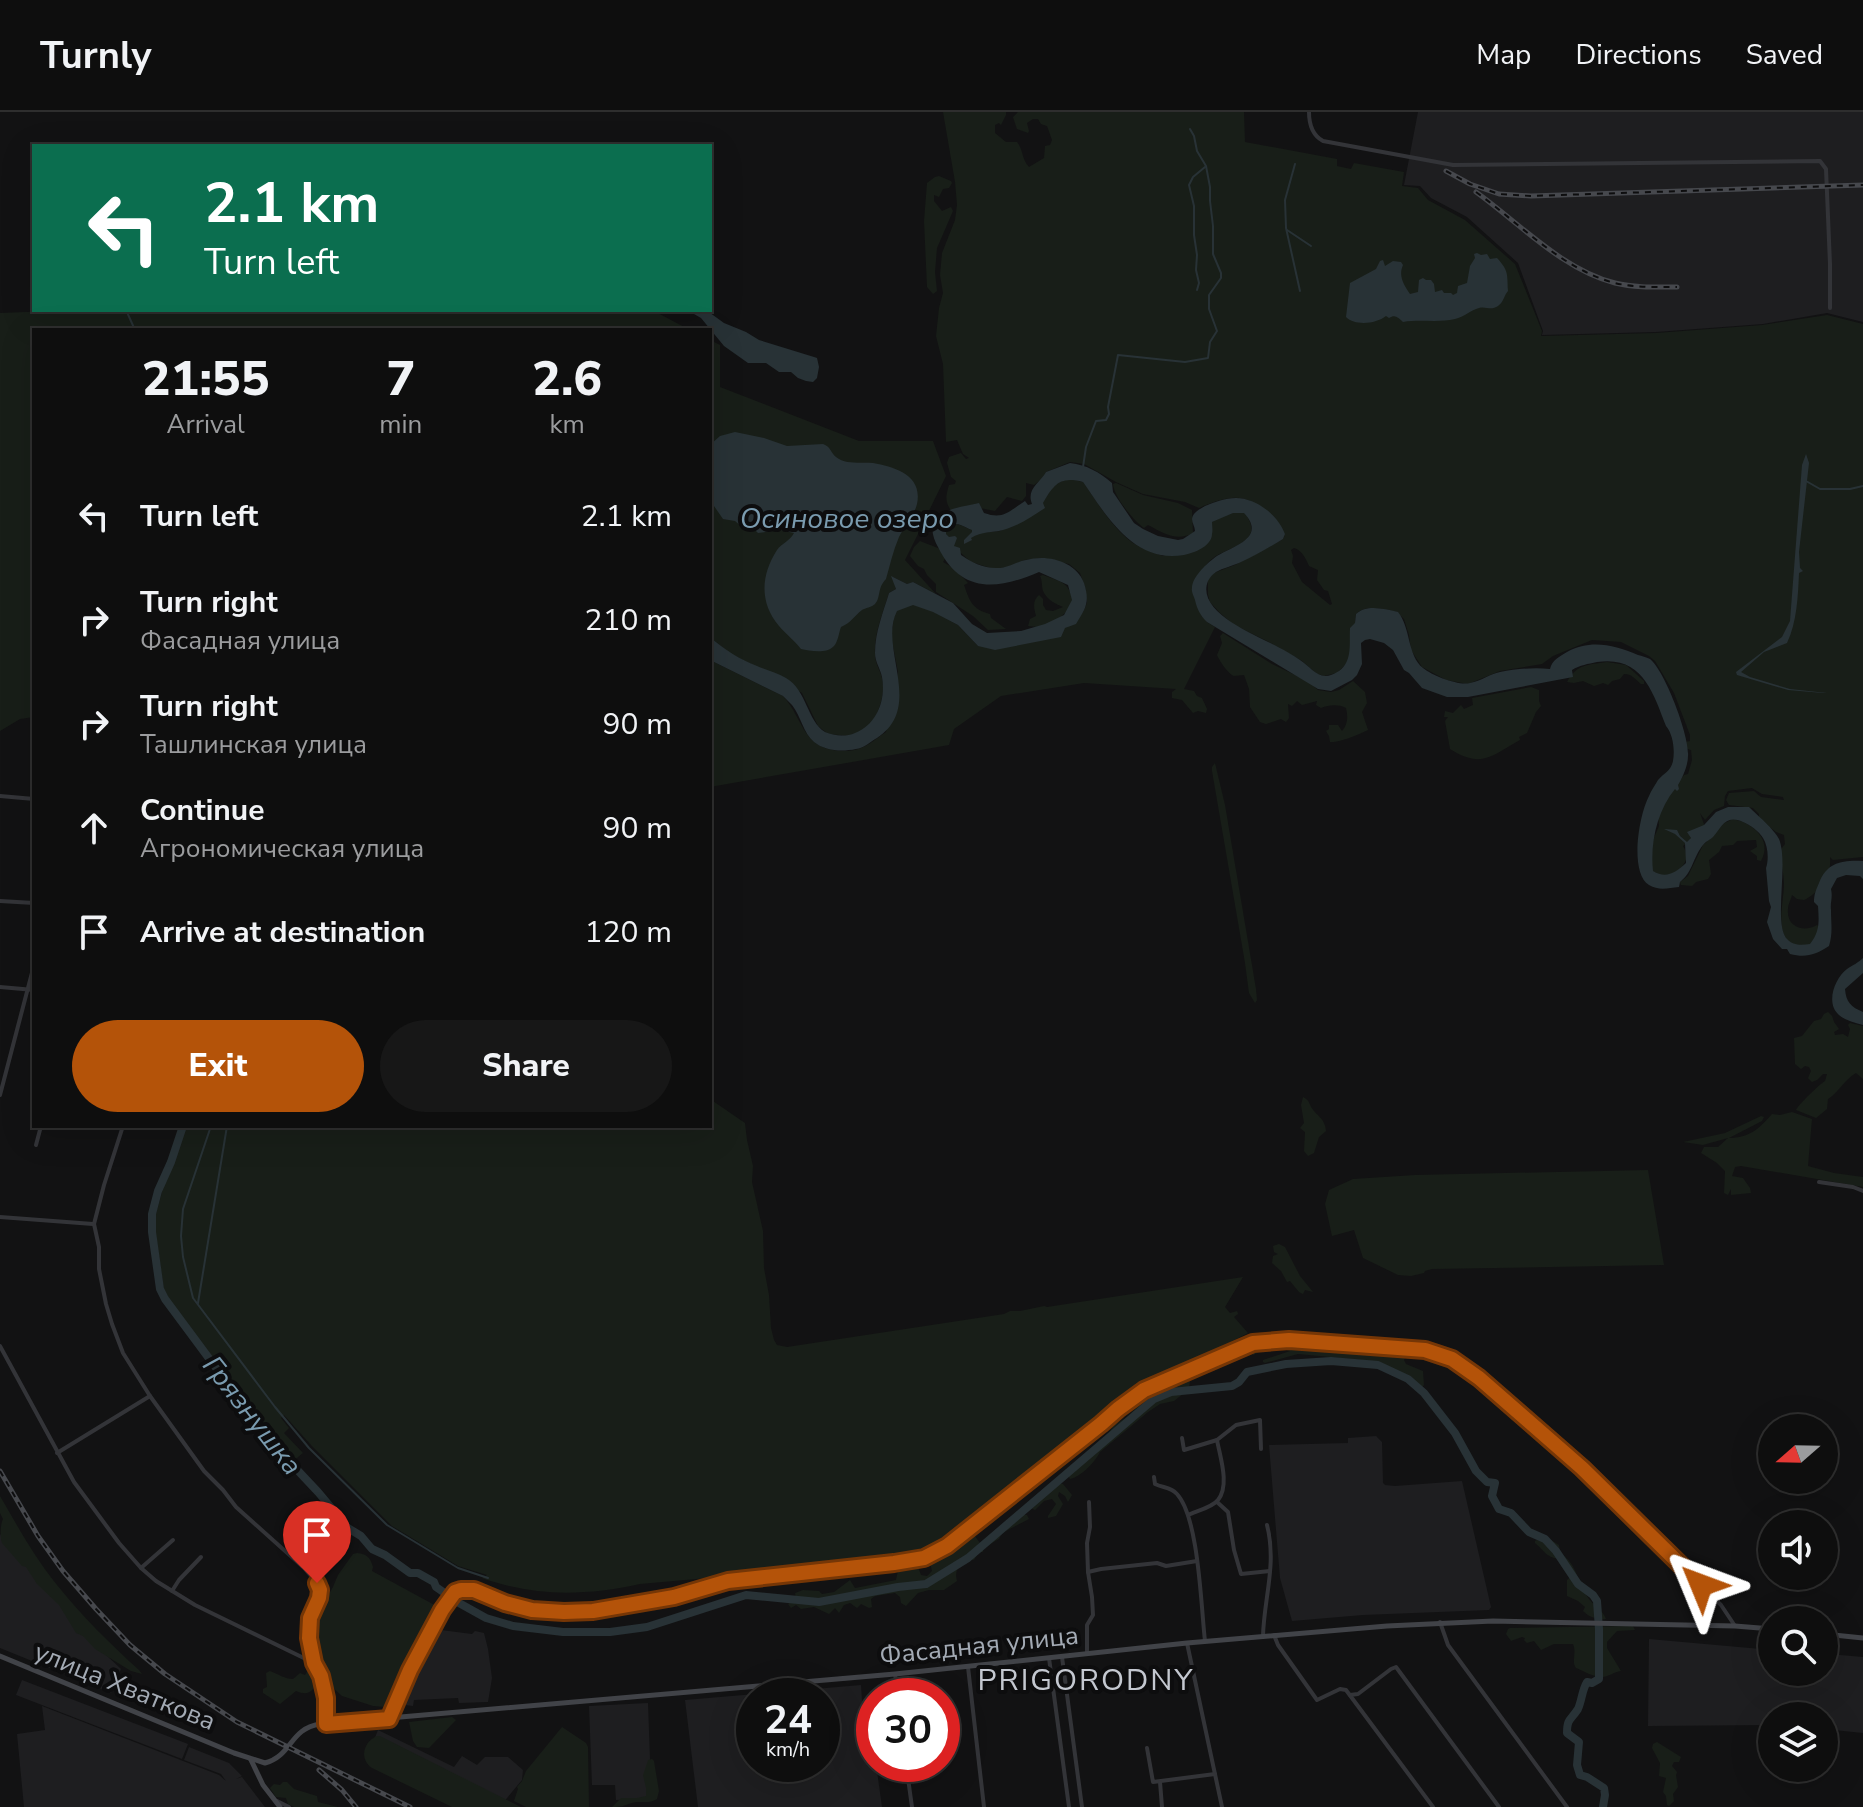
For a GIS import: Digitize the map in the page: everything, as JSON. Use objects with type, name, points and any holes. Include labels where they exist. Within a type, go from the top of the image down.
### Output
[{"type":"main road","name":"Фасадная улица","points":[[326,1724],[895,1674],[1205,1641],[1440,1622],[1735,1626]]},
{"type":"main road","points":[[1735,1626],[1758,1628]]},
{"type":"main road","points":[[1838,1635],[1863,1638]]},
{"type":"main road","name":"улица Хваткова","points":[[0,1656],[251,1759]]},
{"type":"main road","points":[[251,1759],[265,1763],[276,1759],[303,1730],[326,1724]]},
{"type":"main road","points":[[251,1759],[263,1785],[280,1807]]},
{"type":"street","points":[[1309,112],[1314,134],[1323,141],[1453,165],[1820,161],[1826,169],[1830,308]]},
{"type":"street","points":[[0,796],[32,799]]},
{"type":"street","points":[[0,901],[32,903]]},
{"type":"street","points":[[0,1095],[32,972]]},
{"type":"street","points":[[0,987],[32,989]]},
{"type":"street","points":[[36,1145],[40,1128]]},
{"type":"street","points":[[122,1128],[94,1224],[106,1304],[123,1353],[209,1477],[236,1507],[317,1583],[319,1598],[310,1618],[309,1638],[326,1698],[326,1724]]},
{"type":"street","points":[[1819,1182],[1863,1191]]},
{"type":"street","points":[[0,1217],[94,1224]]},
{"type":"street","points":[[389,1719],[410,1670],[455,1592],[474,1590],[532,1610],[593,1611],[674,1597],[728,1581],[924,1558],[947,1546],[1144,1390],[1253,1343],[1274,1340],[1425,1350],[1452,1359],[1479,1378],[1582,1468],[1721,1605],[1735,1626]]},
{"type":"street","points":[[0,1346],[80,1491],[141,1568],[172,1591],[228,1622],[314,1663]]},
{"type":"street","points":[[57,1453],[150,1396]]},
{"type":"street","points":[[1182,1438],[1184,1450],[1217,1440],[1236,1425],[1260,1420],[1261,1449]]},
{"type":"street","points":[[1188,1515],[1217,1502],[1221,1496],[1224,1476],[1217,1440]]},
{"type":"street","points":[[1154,1477],[1155,1484],[1168,1487],[1178,1494],[1188,1515],[1197,1561],[1205,1641]]},
{"type":"street","points":[[1087,1653],[1087,1625],[1093,1615],[1087,1546],[1089,1502]]},
{"type":"street","points":[[1217,1502],[1228,1512],[1241,1574],[1270,1571]]},
{"type":"street","points":[[1263,1636],[1263,1616],[1270,1586],[1271,1541],[1267,1525]]},
{"type":"street","points":[[141,1568],[173,1540]]},
{"type":"street","points":[[172,1591],[201,1557]]},
{"type":"street","points":[[1088,1572],[1197,1561]]},
{"type":"street","points":[[1440,1622],[1448,1645],[1567,1807]]},
{"type":"street","points":[[1274,1635],[1317,1700],[1340,1689],[1346,1690],[1433,1807]]},
{"type":"street","points":[[1187,1643],[1222,1807]]},
{"type":"street","points":[[1062,1657],[1082,1807]]},
{"type":"street","points":[[1049,1658],[1069,1807]]},
{"type":"street","points":[[968,1667],[984,1807]]},
{"type":"street","points":[[1349,1695],[1358,1694],[1396,1667],[1499,1807]]},
{"type":"street","points":[[895,1674],[896,1678]]},
{"type":"street","points":[[1147,1748],[1153,1782],[1215,1774]]},
{"type":"street","points":[[909,1782],[912,1807]]},
{"type":"street","points":[[1160,1782],[1162,1807]]},
{"type":"street","points":[[274,1800],[289,1807]]},
{"type":"shaded area","points":[[943,112],[1006,112],[1001,125],[995,125],[995,133],[1006,142],[1017,142],[1029,167],[1044,158],[1045,146],[1050,145],[1052,140],[1047,126],[1038,119],[1027,123],[1028,133],[1017,129],[1013,117],[1018,112],[1244,112],[1245,142],[1337,159],[1337,166],[1351,169],[1354,163],[1404,172],[1402,186],[1418,188],[1428,200],[1465,220],[1515,264],[1542,331],[1541,336],[1656,333],[1762,325],[1827,315],[1863,324],[1863,857],[1833,860],[1830,857],[1827,877],[1815,893],[1804,900],[1792,895],[1788,907],[1790,920],[1802,928],[1817,925],[1820,928],[1815,942],[1806,946],[1795,945],[1783,933],[1784,880],[1779,852],[1785,844],[1784,835],[1759,819],[1753,808],[1729,805],[1726,800],[1729,793],[1754,791],[1761,797],[1784,800],[1783,797],[1762,794],[1752,788],[1728,791],[1724,806],[1714,810],[1705,820],[1700,813],[1705,827],[1692,834],[1683,846],[1686,856],[1680,869],[1666,878],[1648,869],[1659,826],[1658,814],[1684,775],[1688,774],[1692,760],[1691,750],[1685,748],[1685,742],[1690,741],[1690,735],[1674,693],[1655,661],[1621,642],[1592,640],[1553,656],[1542,664],[1500,671],[1468,684],[1446,680],[1422,667],[1411,650],[1404,619],[1397,612],[1370,608],[1356,614],[1350,633],[1352,648],[1345,665],[1337,673],[1324,676],[1234,625],[1210,602],[1208,579],[1214,573],[1283,539],[1285,534],[1265,512],[1248,500],[1227,499],[1199,508],[1185,502],[1143,494],[1084,464],[1070,462],[1046,472],[1034,485],[1026,483],[1026,496],[1022,501],[1007,497],[995,511],[975,507],[954,515],[946,497],[949,485],[956,481],[951,477],[947,463],[949,457],[961,453],[966,459],[969,458],[963,454],[957,440],[946,442],[943,364],[936,336],[943,293],[940,275],[942,253],[955,220],[957,205]],"holes":[[[1297,549],[1309,566],[1318,570],[1317,580],[1328,591],[1332,604],[1302,582],[1292,563],[1291,550]]]},
{"type":"shaded area","points":[[1418,112],[1863,112],[1863,322],[1827,313],[1763,324],[1656,332],[1542,335],[1518,263],[1467,217],[1431,198],[1420,186],[1404,185]]},
{"type":"shaded area","points":[[939,176],[952,183],[949,188],[943,189],[939,197],[934,195],[934,201],[942,211],[951,207],[953,211],[937,248],[937,291],[933,294],[927,287],[924,221],[927,183]]},
{"type":"shaded area","points":[[656,312],[686,328],[32,328],[32,717],[20,719],[0,731],[0,313]]},
{"type":"shaded area","points":[[712,341],[720,345],[720,387],[859,441],[933,441],[946,476],[926,517],[927,525],[920,530],[905,560],[936,594],[913,582],[907,584],[893,577],[896,589],[889,593],[875,646],[883,691],[872,727],[849,736],[828,734],[818,726],[802,693],[729,653],[712,639]]},
{"type":"shaded area","points":[[1070,479],[1083,482],[1125,537],[1163,556],[1220,518],[1238,512],[1246,515],[1251,526],[1247,539],[1209,562],[1192,591],[1207,622],[1215,627],[1184,689],[1194,691],[1202,698],[1206,713],[1193,713],[1182,700],[1172,698],[1172,692],[1176,689],[1084,683],[1001,696],[954,729],[949,745],[712,787],[712,661],[783,696],[817,744],[837,751],[851,750],[865,746],[886,732],[898,672],[891,636],[895,610],[912,604],[932,611],[958,625],[978,646],[1065,628],[1083,612],[1087,603],[1080,573],[1069,564],[1042,558],[994,569],[971,562],[953,546],[945,529],[956,524],[972,530],[964,540],[979,533],[1000,531],[1042,504],[1058,482]]},
{"type":"shaded area","points":[[1113,484],[1192,510],[1193,533],[1176,537],[1148,525],[1144,528],[1121,502],[1114,489]]},
{"type":"shaded area","points":[[920,541],[943,550],[946,557],[943,562],[968,583],[964,585],[972,604],[990,614],[1006,629],[988,630],[973,616],[936,592],[936,584],[910,556]]},
{"type":"shaded area","points":[[1040,576],[1066,586],[1074,602],[1055,621],[1042,626],[1028,626],[1030,619],[1036,616],[1034,602],[1039,595],[1046,610],[1063,607],[1044,593]]},
{"type":"shaded area","points":[[1223,633],[1272,664],[1308,681],[1318,690],[1339,690],[1353,681],[1365,692],[1367,703],[1362,712],[1368,730],[1330,742],[1326,731],[1329,725],[1338,725],[1342,731],[1347,720],[1346,708],[1334,705],[1321,708],[1316,705],[1317,701],[1302,705],[1297,701],[1292,706],[1288,704],[1289,718],[1286,722],[1281,719],[1266,724],[1260,722],[1250,707],[1244,675],[1232,675],[1217,655]]},
{"type":"shaded area","points":[[1607,662],[1626,665],[1644,684],[1624,674],[1608,685],[1567,682],[1579,669]]},
{"type":"shaded area","points":[[1531,687],[1539,690],[1541,706],[1527,733],[1519,737],[1520,740],[1494,755],[1479,759],[1450,749],[1445,711],[1453,713],[1461,705],[1464,709],[1473,705],[1472,698]]},
{"type":"shaded area","points":[[1215,763],[1256,989],[1255,1003],[1249,993],[1212,771]]},
{"type":"shaded area","points":[[1733,819],[1748,824],[1763,840],[1761,861],[1750,851],[1757,847],[1756,840],[1737,841],[1733,845],[1722,846],[1709,860],[1711,874],[1708,879],[1692,886],[1681,885],[1703,845],[1720,825]]},
{"type":"shaded area","points":[[1828,1012],[1839,1029],[1834,1032],[1835,1035],[1848,1037],[1850,1023],[1863,1026],[1863,1079],[1856,1073],[1852,1076],[1828,1099],[1827,1109],[1816,1118],[1796,1110],[1825,1081],[1827,1074],[1812,1082],[1808,1078],[1809,1067],[1801,1069],[1795,1064],[1794,1038],[1802,1036],[1814,1021]]},
{"type":"shaded area","points":[[1303,1097],[1325,1124],[1326,1131],[1319,1137],[1314,1153],[1308,1156],[1304,1151],[1305,1132],[1300,1128],[1304,1123]]},
{"type":"shaded area","points":[[712,1100],[745,1123],[753,1166],[752,1182],[763,1231],[771,1328],[777,1345],[787,1347],[1243,1277],[1225,1307],[1230,1313],[1237,1311],[1234,1317],[1248,1333],[1134,1392],[1109,1411],[1105,1408],[1083,1427],[1086,1430],[1081,1435],[1070,1438],[1059,1447],[1061,1451],[1051,1460],[1030,1473],[928,1554],[886,1562],[640,1584],[600,1591],[560,1593],[521,1589],[482,1578],[487,1575],[458,1566],[392,1526],[284,1415],[281,1418],[289,1428],[284,1433],[303,1453],[292,1462],[233,1390],[178,1315],[164,1290],[155,1217],[185,1128],[712,1128]]},
{"type":"shaded area","points":[[1792,1112],[1812,1119],[1808,1166],[1863,1177],[1863,1187],[1741,1166],[1735,1167],[1732,1176],[1743,1178],[1751,1193],[1731,1195],[1731,1189],[1728,1195],[1724,1193],[1725,1171],[1701,1153],[1704,1147],[1718,1147],[1728,1138],[1703,1145],[1683,1142],[1725,1133],[1764,1117],[1762,1121],[1729,1138],[1742,1136],[1758,1128],[1772,1114]]},
{"type":"shaded area","points":[[1648,1170],[1664,1265],[1432,1269],[1411,1276],[1398,1275],[1363,1258],[1354,1230],[1332,1236],[1325,1204],[1329,1190],[1353,1179]]},
{"type":"shaded area","points":[[1279,1244],[1285,1247],[1300,1276],[1313,1292],[1299,1292],[1272,1263],[1273,1256],[1278,1254],[1273,1246]]},
{"type":"shaded area","points":[[1282,1343],[1404,1352],[1407,1354],[1406,1364],[1423,1371],[1424,1385],[1421,1388],[1405,1375],[1362,1360],[1298,1354],[1265,1363],[1263,1360],[1290,1351],[1276,1348],[1252,1353],[1257,1346]]},
{"type":"shaded area","points":[[1184,1374],[1190,1380],[1189,1389],[1174,1401],[1160,1404],[1148,1412],[1100,1452],[1083,1472],[1070,1479],[1068,1475],[1078,1461],[1105,1437],[1113,1425],[1136,1408],[1137,1398]]},
{"type":"shaded area","points":[[1376,1436],[1382,1442],[1385,1485],[1462,1481],[1491,1607],[1489,1610],[1292,1621],[1280,1578],[1269,1445],[1348,1443],[1348,1438]]},
{"type":"shaded area","points":[[1053,1482],[1063,1484],[1072,1495],[1068,1502],[1059,1492],[1063,1504],[1056,1516],[1048,1518],[1056,1504],[1052,1499],[1044,1501],[1035,1510],[1029,1504]]},
{"type":"shaded area","points":[[0,1496],[57,1585],[142,1674],[131,1671],[95,1649],[76,1633],[59,1605],[2,1543]]},
{"type":"shaded area","points":[[1023,1515],[1029,1519],[1002,1533],[974,1560],[969,1559],[960,1566],[957,1581],[944,1590],[918,1593],[906,1606],[895,1593],[875,1596],[869,1608],[861,1604],[857,1608],[850,1603],[844,1605],[839,1613],[835,1608],[829,1614],[814,1607],[801,1609],[796,1605],[791,1608],[788,1604],[796,1598],[795,1593],[803,1590],[822,1594],[834,1592],[850,1580],[855,1588],[896,1580],[898,1571],[914,1567],[918,1567],[921,1575],[927,1576],[932,1571],[932,1558],[966,1534],[972,1532],[980,1543],[1010,1518],[1021,1518]]},
{"type":"shaded area","points":[[0,1534],[91,1641],[121,1669],[111,1693],[0,1648]]},
{"type":"shaded area","points":[[1537,1540],[1547,1543],[1551,1540],[1559,1545],[1560,1553],[1574,1568],[1585,1593],[1606,1619],[1588,1615],[1583,1611],[1585,1607],[1567,1596],[1567,1580],[1573,1575],[1561,1559],[1549,1556],[1535,1543]]},
{"type":"shaded area","points":[[357,1553],[369,1558],[372,1571],[440,1608],[386,1707],[342,1696],[330,1685],[311,1638],[319,1611],[338,1575]]},
{"type":"shaded area","points":[[1633,1626],[1635,1630],[1617,1631],[1607,1642],[1607,1648],[1621,1671],[1602,1677],[1576,1668],[1573,1644],[1554,1644],[1541,1650],[1534,1641],[1527,1643],[1522,1637],[1511,1641],[1506,1634],[1510,1628]]},
{"type":"shaded area","points":[[441,1630],[484,1633],[492,1678],[488,1702],[459,1703],[458,1698],[414,1700],[413,1706],[405,1705],[408,1684]]},
{"type":"shaded area","points":[[1649,1639],[1758,1649],[1758,1686],[1838,1686],[1838,1655],[1863,1657],[1863,1733],[1838,1730],[1838,1702],[1758,1702],[1758,1725],[1648,1726]]},
{"type":"shaded area","points":[[310,1667],[315,1679],[310,1692],[296,1691],[280,1704],[263,1693],[267,1687],[266,1673],[270,1671],[293,1679],[300,1673],[305,1675]]},
{"type":"shaded area","points":[[22,1680],[188,1744],[182,1759],[16,1695]]},
{"type":"shaded area","points":[[856,1685],[856,1782],[879,1782],[882,1807],[698,1807],[685,1700],[736,1696],[736,1782],[840,1782],[840,1687]]},
{"type":"shaded area","points":[[648,1703],[650,1759],[646,1799],[616,1800],[615,1785],[592,1785],[589,1706]]},
{"type":"shaded area","points":[[42,1706],[219,1775],[226,1781],[221,1774],[184,1760],[189,1747],[229,1763],[242,1776],[236,1779],[242,1777],[265,1807],[24,1807],[17,1734],[45,1730]]},
{"type":"shaded area","points":[[452,1717],[456,1720],[429,1748],[417,1747],[409,1722]]},
{"type":"shaded area","points":[[562,1727],[588,1747],[589,1807],[526,1807],[514,1801],[517,1787],[526,1771]]},
{"type":"shaded area","points":[[378,1730],[454,1767],[462,1756],[477,1765],[485,1757],[508,1757],[523,1770],[522,1780],[502,1804],[374,1740]]},
{"type":"shaded area","points":[[377,1736],[521,1807],[452,1807],[372,1768],[365,1760],[364,1751],[368,1742]]},
{"type":"shaded area","points":[[1657,1742],[1681,1757],[1672,1766],[1677,1772],[1678,1787],[1669,1806],[1663,1792],[1666,1778],[1659,1776],[1660,1763],[1652,1748]]},
{"type":"shaded area","points":[[652,1759],[659,1791],[657,1799],[612,1807],[621,1798],[646,1796],[643,1775],[648,1760]]},
{"type":"shaded area","points":[[283,1782],[317,1796],[318,1802],[338,1807],[294,1807],[288,1804],[286,1798],[276,1797],[270,1788]]},
{"type":"water","points":[[1474,254],[1487,254],[1490,259],[1497,258],[1507,273],[1508,291],[1502,303],[1495,307],[1479,308],[1458,318],[1442,321],[1403,322],[1386,316],[1377,321],[1360,323],[1346,317],[1350,283],[1376,269],[1380,261],[1383,260],[1385,266],[1393,261],[1401,262],[1402,280],[1410,294],[1418,292],[1419,280],[1423,278],[1431,280],[1435,292],[1442,290],[1453,295],[1457,293],[1458,286],[1467,283]]},
{"type":"water","points":[[690,312],[709,312],[759,340],[817,358],[817,378],[813,382],[806,381],[791,372],[779,372],[766,363],[748,363],[724,346],[701,318]]},
{"type":"water","name":"Осиновое озеро","points":[[735,432],[787,446],[823,444],[844,461],[873,463],[898,470],[912,479],[916,486],[916,508],[899,537],[877,602],[841,627],[831,649],[801,649],[779,626],[768,608],[764,588],[768,569],[777,550],[794,533],[781,530],[758,533],[753,528],[723,519],[714,506],[712,443],[720,436]]},
{"type":"water","points":[[1806,454],[1809,463],[1799,552],[1803,571],[1799,573],[1793,626],[1787,643],[1764,652],[1741,672],[1790,689],[1827,693],[1788,690],[1737,675],[1736,672],[1782,637],[1790,621],[1802,465]]},
{"type":"water","points":[[1070,463],[1092,470],[1112,483],[1113,492],[1134,523],[1158,536],[1178,540],[1195,531],[1192,519],[1195,513],[1224,499],[1244,499],[1265,509],[1282,527],[1285,534],[1283,539],[1216,572],[1208,581],[1206,593],[1219,613],[1231,622],[1289,653],[1322,676],[1331,675],[1344,667],[1349,655],[1350,628],[1355,623],[1356,614],[1370,608],[1398,612],[1418,663],[1433,674],[1459,683],[1474,682],[1506,671],[1550,669],[1559,657],[1585,646],[1611,646],[1650,659],[1663,677],[1688,747],[1679,789],[1675,789],[1669,798],[1656,828],[1653,871],[1670,874],[1686,863],[1685,843],[1664,829],[1677,830],[1687,842],[1691,838],[1687,832],[1704,825],[1716,812],[1728,807],[1749,807],[1779,839],[1782,850],[1781,920],[1783,931],[1792,943],[1810,944],[1816,935],[1819,917],[1814,897],[1826,871],[1842,862],[1863,861],[1863,879],[1846,875],[1837,878],[1831,889],[1829,946],[1801,956],[1790,954],[1773,939],[1767,922],[1771,907],[1766,845],[1759,833],[1743,822],[1728,821],[1704,844],[1679,887],[1656,888],[1643,878],[1638,856],[1642,816],[1653,788],[1672,764],[1674,747],[1650,689],[1635,670],[1625,664],[1597,662],[1572,670],[1573,677],[1468,697],[1447,697],[1422,688],[1404,670],[1393,650],[1384,643],[1370,639],[1361,643],[1362,664],[1357,675],[1331,691],[1318,689],[1207,622],[1192,591],[1194,580],[1210,562],[1249,536],[1252,530],[1244,513],[1233,513],[1212,522],[1211,538],[1202,548],[1193,553],[1167,556],[1151,552],[1124,535],[1083,482],[1069,480],[1058,483],[1051,491],[1043,503],[1045,508],[1009,528],[979,534],[964,544],[972,530],[957,524],[946,528],[949,537],[957,538],[954,546],[960,548],[961,555],[982,566],[1000,568],[1034,558],[1068,564],[1084,583],[1087,595],[1085,609],[1076,624],[1065,628],[1061,637],[995,650],[978,646],[958,625],[933,612],[913,605],[897,611],[893,642],[898,676],[898,710],[891,725],[859,748],[839,750],[818,745],[810,738],[795,709],[783,696],[712,661],[712,639],[738,657],[793,683],[814,721],[825,732],[844,735],[863,729],[878,710],[883,694],[875,645],[889,593],[896,589],[891,576],[907,584],[913,582],[953,603],[972,624],[987,633],[1021,631],[1064,615],[1072,600],[1068,585],[1039,572],[995,584],[969,580],[947,562],[933,536],[935,521],[962,506],[979,503],[984,513],[997,515],[1025,501],[1028,505],[1032,504],[1032,490],[1046,472]]},
{"type":"water","points":[[1863,958],[1863,973],[1845,989],[1850,1004],[1863,1012],[1863,1025],[1839,1015],[1832,998],[1843,973]]},
{"type":"waterway","points":[[1083,467],[1086,447],[1096,421],[1106,420],[1109,414],[1118,355],[1185,362],[1208,358],[1210,342],[1217,331],[1209,309],[1209,295],[1221,278],[1213,254],[1210,187],[1206,166],[1190,129]]},
{"type":"waterway","points":[[1295,164],[1285,200],[1286,228],[1300,291]]},
{"type":"waterway","points":[[1197,290],[1194,206],[1189,185],[1205,167]]},
{"type":"waterway","points":[[1287,230],[1311,246]]},
{"type":"waterway","points":[[127,312],[134,328]]},
{"type":"waterway","points":[[1806,481],[1820,489],[1863,486]]},
{"type":"waterway","name":"Грязнушка","points":[[182,1128],[152,1214],[160,1289],[165,1299],[271,1442],[318,1492],[343,1525],[361,1536],[372,1549],[410,1573],[418,1573],[434,1582],[436,1587],[459,1603],[486,1618],[513,1626],[563,1632],[610,1632],[647,1627],[746,1595],[819,1602],[926,1584],[968,1558],[1154,1399],[1171,1392],[1232,1386],[1247,1372],[1286,1364],[1331,1361],[1378,1365],[1408,1379],[1424,1393],[1455,1433],[1476,1471],[1487,1482],[1495,1483],[1492,1496],[1499,1509],[1511,1513],[1529,1532],[1545,1539],[1578,1584],[1597,1601],[1599,1679],[1587,1682],[1567,1733],[1579,1742],[1577,1765],[1580,1775],[1604,1788],[1603,1807]]},
{"type":"waterway","points":[[210,1128],[183,1209],[183,1257],[193,1298],[309,1448],[387,1525],[458,1568],[488,1578]]},
{"type":"waterway","points":[[198,1303],[227,1128]]},
{"type":"railway","points":[[1446,171],[1499,194],[1531,196],[1863,185]]},
{"type":"railway","points":[[1476,192],[1560,257],[1596,277],[1631,286],[1677,287]]},
{"type":"railway","points":[[0,1471],[38,1536],[63,1571],[130,1645],[165,1674],[237,1722],[410,1807]]},
{"type":"railway","points":[[319,1770],[356,1807]]},
{"type":"district","name":"PRIGORODNY","points":[[1086,1680]]},
{"type":"route","points":[[317,1583],[319,1598],[310,1618],[309,1638],[326,1698],[326,1724],[389,1719],[410,1670],[455,1592],[474,1590],[532,1610],[593,1611],[674,1597],[728,1581],[924,1558],[947,1546],[1144,1390],[1253,1343],[1289,1340],[1425,1350],[1452,1359],[1479,1378],[1582,1468],[1701,1585]]}]
